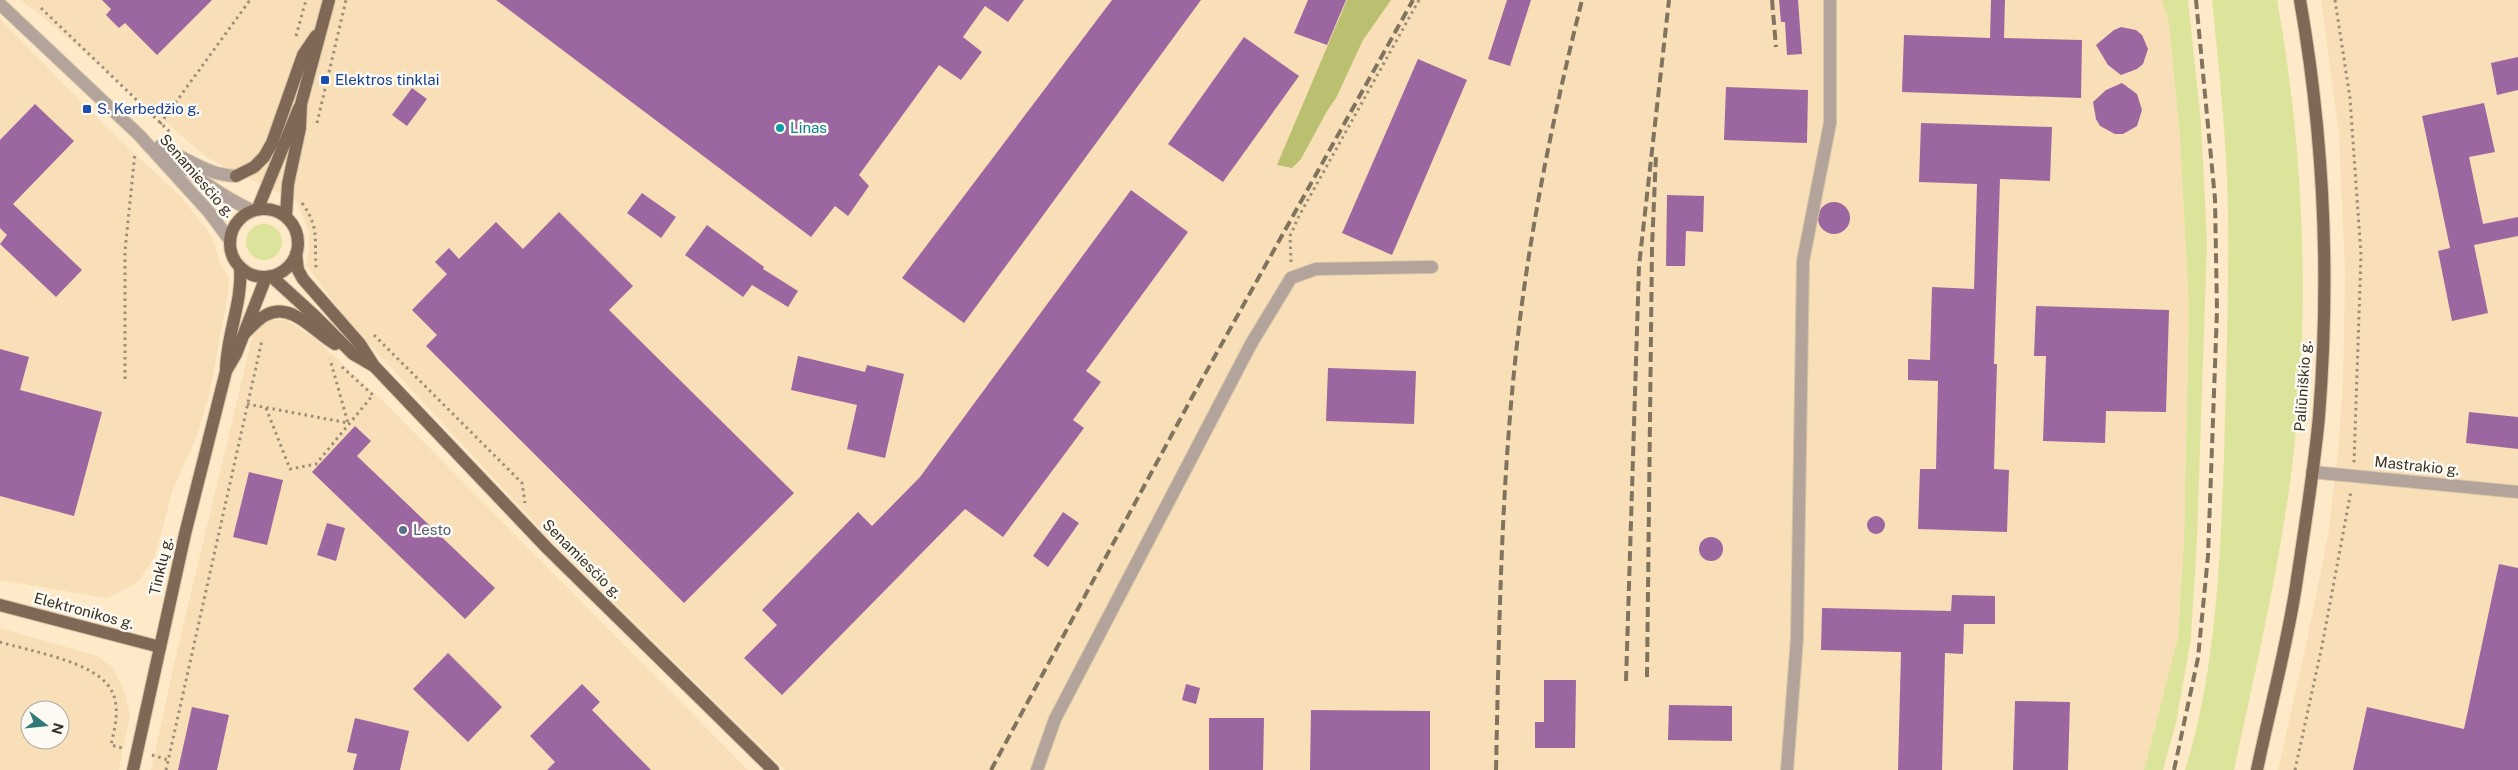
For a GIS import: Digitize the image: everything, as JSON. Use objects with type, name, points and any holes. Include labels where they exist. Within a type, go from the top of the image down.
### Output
[{"type":"main road","points":[[255,209],[271,179],[290,126],[301,104],[329,0]]},
{"type":"main road","name":"Paliūniškio g.","points":[[2257,770],[2297,581],[2312,472],[2322,355],[2322,194],[2313,82],[2300,0]]},
{"type":"main road","points":[[236,176],[254,167],[264,157],[272,143],[302,55],[321,30]]},
{"type":"main road","points":[[286,216],[288,184],[300,128],[301,104]]},
{"type":"main road","name":"Senamiesčio g.","points":[[353,354],[316,317],[268,277],[247,273],[240,267],[230,249],[229,239],[237,221],[255,209],[278,211],[286,216],[297,234],[296,254],[298,270],[303,279],[360,344],[374,366],[547,548],[773,770]]},
{"type":"main road","points":[[268,277],[286,269],[296,254]]},
{"type":"main road","name":"Tinklų g.","points":[[226,371],[226,350],[241,283],[240,267]]},
{"type":"main road","name":"Tinklų g.","points":[[133,770],[160,647],[226,371],[245,333],[268,277]]},
{"type":"main road","name":"Senamiesčio g.","points":[[277,311],[292,314],[332,342],[374,366]]},
{"type":"main road","name":"Tinklų g.","points":[[245,333],[265,315],[277,311]]},
{"type":"main road","name":"Elektronikos g.","points":[[0,605],[160,647]]},
{"type":"street","points":[[1787,770],[1797,638],[1803,261],[1830,123],[1830,0]]},
{"type":"street","name":"Senamiesčio g.","points":[[0,4],[140,135],[210,212],[229,239]]},
{"type":"street","name":"Senamiesčio g.","points":[[140,135],[204,170],[220,175],[236,176]]},
{"type":"street","name":"Senamiesčio g.","points":[[158,145],[187,171],[216,192],[255,209]]},
{"type":"street","points":[[1037,770],[1055,718],[1252,344],[1291,278],[1316,269],[1432,267]]},
{"type":"street","name":"Mastrakio g.","points":[[2312,472],[2518,492]]},
{"type":"path","points":[[160,124],[250,0]]},
{"type":"path","points":[[316,125],[346,0]]},
{"type":"path","points":[[1291,278],[1290,236],[1299,216],[1418,0]]},
{"type":"path","points":[[2295,770],[2322,646],[2353,476],[2358,373],[2360,254],[2350,98],[2334,0]]},
{"type":"path","points":[[41,8],[174,137]]},
{"type":"path","points":[[125,379],[125,251],[132,162],[140,135]]},
{"type":"path","points":[[300,200],[312,217],[316,229],[317,272]]},
{"type":"path","points":[[367,327],[522,483],[527,509]]},
{"type":"path","points":[[166,770],[246,404],[260,344],[264,336]]},
{"type":"path","points":[[266,408],[290,469],[316,464],[348,422],[373,396],[330,356],[348,422]]},
{"type":"path","points":[[246,404],[348,422]]},
{"type":"path","points":[[0,642],[92,670],[110,688],[116,708],[111,745],[168,760]]},
{"type":"shaded area","points":[[20,0],[2162,0],[2169,24],[2180,137],[2189,309],[2184,539],[2178,637],[2144,770],[785,770],[552,541],[346,319],[306,265],[309,250],[309,232],[297,202],[206,157],[44,18]]},
{"type":"shaded area","points":[[2321,0],[2518,0],[2518,770],[2278,770],[2328,536],[2338,453],[2343,381],[2345,274],[2339,134]]},
{"type":"shaded area","points":[[0,19],[103,124],[183,199],[211,235],[220,263],[229,277],[228,294],[210,392],[196,438],[173,489],[155,556],[138,582],[107,598],[0,580]]},
{"type":"shaded area","points":[[285,319],[313,337],[386,404],[748,770],[151,770],[177,651],[253,334],[265,322]]},
{"type":"shaded area","points":[[0,628],[97,656],[113,668],[125,693],[130,715],[119,770],[0,770]]},
{"type":"green space","points":[[1347,0],[1391,0],[1363,40],[1336,98],[1301,159],[1292,168],[1277,165]]},
{"type":"green space","points":[[2162,0],[2188,0],[2201,123],[2207,243],[2197,538],[2191,638],[2176,723],[2163,770],[2144,770],[2178,637],[2184,539],[2189,309],[2180,137],[2169,24]]},
{"type":"green space","points":[[2212,0],[2277,0],[2294,118],[2299,177],[2303,297],[2301,356],[2297,416],[2286,512],[2266,623],[2234,770],[2185,770],[2204,694],[2215,616],[2224,458],[2228,213],[2222,106]]},
{"type":"green space","points":[[264,224],[271,225],[277,229],[281,235],[281,249],[277,255],[271,259],[264,260],[257,259],[251,255],[247,249],[246,242],[247,235],[251,229],[257,225]]},
{"type":"building","points":[[102,0],[212,0],[157,55],[125,23],[119,28],[106,15],[111,9]]},
{"type":"building","name":"Linas","points":[[496,0],[1024,0],[1008,22],[985,6],[963,37],[982,52],[961,80],[939,65],[859,175],[869,186],[848,216],[835,206],[811,237]]},
{"type":"building","points":[[1112,0],[1201,0],[964,323],[902,278]]},
{"type":"building","points":[[1308,0],[1346,0],[1327,45],[1294,33]]},
{"type":"building","points":[[1507,0],[1531,0],[1510,66],[1488,59]]},
{"type":"building","points":[[1779,0],[1798,0],[1802,54],[1787,55],[1785,22],[1781,22]]},
{"type":"building","points":[[1991,0],[2005,0],[2004,38],[2082,40],[2081,98],[1902,92],[1904,35],[1990,38]]},
{"type":"building","points":[[2121,27],[2136,30],[2142,35],[2148,49],[2143,64],[2137,69],[2121,75],[2108,65],[2096,45],[2114,30]]},
{"type":"building","points":[[1244,37],[1299,76],[1223,182],[1168,144]]},
{"type":"building","points":[[2518,57],[2518,90],[2497,95],[2491,63]]},
{"type":"building","points":[[1418,59],[1467,80],[1392,255],[1342,233]]},
{"type":"building","points":[[2122,83],[2137,94],[2142,110],[2137,126],[2123,134],[2115,134],[2100,126],[2096,119],[2093,102],[2106,90]]},
{"type":"building","points":[[1726,87],[1808,90],[1807,143],[1724,140]]},
{"type":"building","points":[[412,88],[427,99],[407,126],[392,115]]},
{"type":"building","points":[[2484,103],[2495,152],[2469,157],[2483,224],[2518,217],[2518,236],[2474,245],[2488,313],[2452,321],[2438,251],[2450,248],[2422,116]]},
{"type":"building","points":[[35,104],[74,141],[13,204],[82,270],[56,297],[0,244],[7,235],[0,228],[0,140]]},
{"type":"building","points":[[1921,123],[2052,127],[2050,181],[2000,179],[1994,364],[1997,364],[1994,469],[2009,470],[2007,532],[1918,529],[1920,469],[1936,469],[1938,381],[1908,380],[1908,359],[1930,360],[1932,287],[1974,289],[1977,184],[1919,182]]},
{"type":"building","points":[[1131,190],[1188,232],[1086,371],[1101,382],[1073,420],[1084,428],[1003,537],[965,509],[782,695],[744,658],[777,625],[762,610],[858,512],[872,526],[920,477]]},
{"type":"building","points":[[642,193],[676,217],[661,238],[627,213]]},
{"type":"building","points":[[1667,195],[1704,196],[1703,232],[1686,231],[1685,266],[1666,266]]},
{"type":"building","points":[[1834,202],[1845,207],[1850,218],[1845,229],[1834,234],[1823,229],[1818,218],[1823,207]]},
{"type":"building","points":[[559,212],[633,286],[609,310],[794,493],[684,603],[426,346],[437,335],[412,310],[447,274],[435,262],[449,248],[459,259],[496,222],[523,249]]},
{"type":"building","points":[[707,225],[764,267],[763,269],[798,291],[788,307],[752,285],[743,297],[685,255]]},
{"type":"building","points":[[2036,306],[2169,310],[2166,412],[2106,411],[2105,443],[2043,441],[2046,356],[2034,356]]},
{"type":"building","points":[[0,349],[29,357],[20,390],[102,412],[74,516],[0,496]]},
{"type":"building","points":[[798,356],[865,372],[867,365],[904,374],[885,458],[847,449],[857,405],[791,390]]},
{"type":"building","points":[[1328,368],[1416,371],[1414,424],[1326,421]]},
{"type":"building","points":[[2469,412],[2518,417],[2518,449],[2466,443]]},
{"type":"building","name":"Lesto","points":[[355,426],[371,441],[357,456],[495,588],[465,619],[312,472]]},
{"type":"building","points":[[249,472],[283,480],[267,545],[233,537]]},
{"type":"building","points":[[1063,512],[1079,523],[1048,567],[1033,556]]},
{"type":"building","points":[[1876,516],[1882,519],[1885,525],[1882,531],[1876,534],[1870,531],[1867,525],[1870,519]]},
{"type":"building","points":[[327,523],[345,528],[336,561],[317,555]]},
{"type":"building","points":[[1711,537],[1719,541],[1723,549],[1719,557],[1711,561],[1703,557],[1699,549],[1703,541]]},
{"type":"building","points":[[2499,564],[2518,568],[2518,770],[2353,770],[2367,707],[2464,729]]},
{"type":"building","points":[[1952,595],[1995,596],[1995,624],[1964,624],[1963,654],[1945,653],[1942,770],[1898,770],[1901,652],[1821,650],[1822,608],[1951,611]]},
{"type":"building","points":[[448,653],[502,707],[468,742],[413,689]]},
{"type":"building","points":[[1544,680],[1576,680],[1575,748],[1535,748],[1535,722],[1544,722]]},
{"type":"building","points":[[582,684],[600,702],[592,710],[651,770],[547,770],[555,762],[530,736]]},
{"type":"building","points":[[1186,684],[1200,688],[1196,704],[1182,700]]},
{"type":"building","points":[[2015,701],[2070,702],[2068,770],[2013,770]]},
{"type":"building","points":[[1669,705],[1732,706],[1732,741],[1668,740]]},
{"type":"building","points":[[192,707],[229,715],[217,770],[178,770]]},
{"type":"building","points":[[1311,710],[1430,711],[1430,770],[1310,770]]},
{"type":"building","points":[[355,718],[409,731],[400,770],[353,770],[357,754],[347,752]]},
{"type":"building","points":[[1209,718],[1264,718],[1263,770],[1209,770]]},
{"type":"railway","points":[[991,770],[1190,401],[1413,0]]},
{"type":"railway","points":[[1496,770],[1504,509],[1511,405],[1521,308],[1543,175],[1561,87],[1582,0]]},
{"type":"railway","points":[[1626,681],[1639,266],[1669,0]]},
{"type":"railway","points":[[1772,0],[1776,47]]},
{"type":"railway","points":[[2174,770],[2198,658],[2208,556],[2217,311],[2215,199],[2196,0]]},
{"type":"railway","points":[[1647,677],[1652,247],[1656,155]]},
{"type":"place","name":"Elektros tinklai","points":[[325,80]]},
{"type":"place","name":"S. Kerbedžio g.","points":[[87,109]]},
{"type":"place","name":"Linas","points":[[780,128]]},
{"type":"place","name":"Lesto","points":[[403,530]]}]
